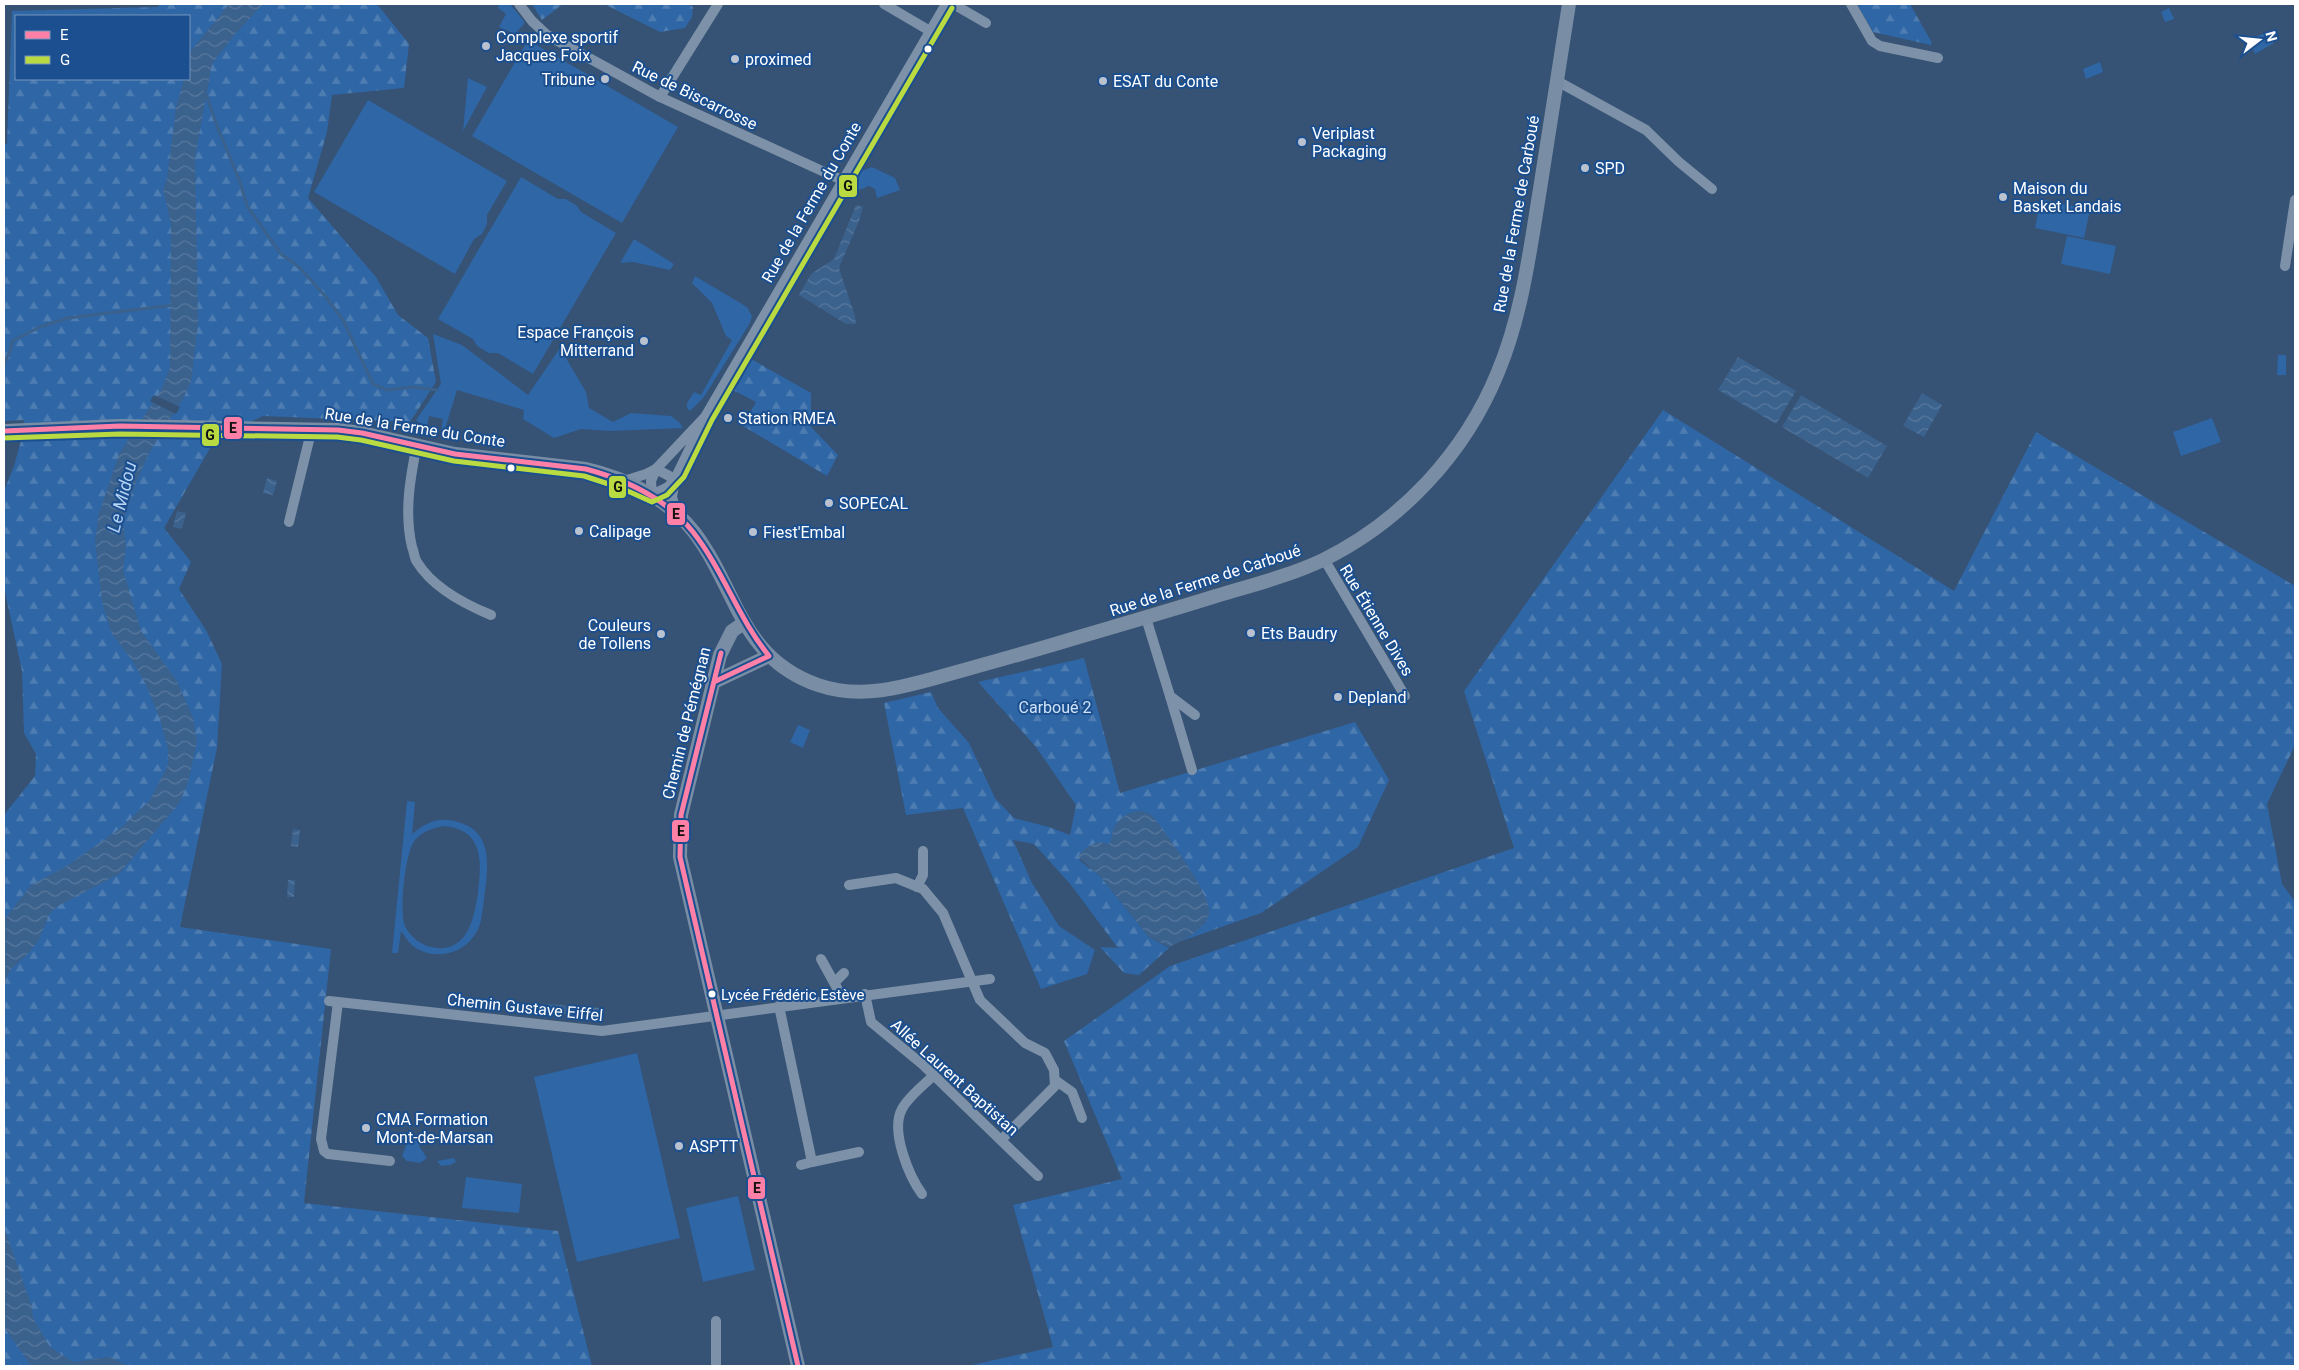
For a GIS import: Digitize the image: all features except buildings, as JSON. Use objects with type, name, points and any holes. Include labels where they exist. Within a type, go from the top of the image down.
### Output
[{"type":"street","name":"Rue de Biscarrosse","points":[[519,4],[532,21],[547,35],[660,97],[844,181]]},
{"type":"street","points":[[660,97],[718,4]]},
{"type":"street","points":[[884,4],[930,31]]},
{"type":"street","name":"Rue de la Ferme du Conte","points":[[4,431],[120,426],[312,428],[362,433],[455,454],[586,469],[624,481],[652,495],[668,487],[675,479],[705,417],[946,4]]},
{"type":"street","points":[[953,4],[986,23]]},
{"type":"street","name":"Rue de la Ferme de Carboué","points":[[652,495],[677,514],[692,530],[704,548],[744,623],[769,656],[788,672],[818,685],[839,691],[879,691],[903,687],[1265,582],[1324,559],[1365,536],[1389,518],[1429,481],[1446,462],[1478,415],[1499,371],[1513,326],[1530,253],[1569,4]]},
{"type":"street","points":[[1851,4],[1872,41],[1880,46],[1938,58]]},
{"type":"street","points":[[1557,81],[1646,130],[1679,162],[1712,189]]},
{"type":"street","points":[[2285,266],[2295,200]]},
{"type":"street","name":"Rue de la Ferme du Conte","points":[[624,481],[656,469],[705,417]]},
{"type":"street","points":[[289,522],[312,428]]},
{"type":"street","points":[[417,444],[408,489],[408,528],[416,561],[437,584],[463,603],[491,615]]},
{"type":"street","points":[[652,495],[651,481],[656,469],[675,479]]},
{"type":"street","name":"Rue de la Ferme du Conte","points":[[675,479],[672,497],[677,514]]},
{"type":"street","name":"Rue Étienne Dives","points":[[1324,559],[1405,696]]},
{"type":"street","points":[[1146,618],[1192,770]]},
{"type":"street","name":"Chemin de Pémégnan","points":[[744,623],[732,631],[725,643],[681,815],[680,857],[798,1366]]},
{"type":"street","points":[[716,682],[769,656]]},
{"type":"street","points":[[1170,696],[1195,715]]},
{"type":"street","points":[[917,887],[923,875],[923,851]]},
{"type":"street","points":[[848,885],[896,878],[922,890],[943,912],[980,1000],[1025,1043],[1045,1053],[1054,1070],[1055,1086],[1002,1139]]},
{"type":"street","points":[[821,958],[842,998]]},
{"type":"street","points":[[835,982],[844,973]]},
{"type":"street","name":"Chemin Gustave Eiffel","points":[[390,1161],[328,1154],[324,1151],[321,1139],[333,1002],[602,1031],[718,1017],[779,1006],[990,978]]},
{"type":"street","name":"Allée Laurent Baptistan","points":[[865,994],[871,1022],[934,1075],[1038,1176]]},
{"type":"street","points":[[779,1006],[812,1162]]},
{"type":"street","points":[[922,1194],[911,1179],[896,1126],[902,1109],[934,1075]]},
{"type":"street","points":[[1055,1080],[1072,1092],[1082,1118]]},
{"type":"street","points":[[801,1165],[859,1152]]},
{"type":"street","points":[[716,1321],[716,1366]]},
{"type":"green space","points":[[159,4],[377,4],[409,44],[404,88],[332,95],[327,132],[308,198],[376,277],[398,315],[428,338],[436,382],[410,422],[263,416],[216,438],[164,528],[191,562],[179,589],[206,630],[222,664],[217,748],[180,927],[331,949],[304,1203],[558,1231],[592,1366],[4,1366],[4,815],[35,776],[36,754],[24,733],[22,671],[4,587],[4,491],[14,466],[22,437],[24,420],[4,421],[4,144],[7,144],[12,11],[158,7]]},
{"type":"green space","points":[[499,4],[510,4],[524,21],[524,24],[515,34],[499,27],[506,14],[498,8]]},
{"type":"green space","points":[[532,4],[563,4],[542,20]]},
{"type":"green space","points":[[604,4],[689,4],[693,7],[692,17],[685,28],[660,32]]},
{"type":"green space","points":[[1857,4],[1910,4],[1932,43],[1931,45],[1873,32]]},
{"type":"green space","points":[[2169,8],[2174,19],[2165,22],[2161,12]]},
{"type":"green space","points":[[2267,32],[2274,43],[2255,54],[2249,40]]},
{"type":"green space","points":[[528,40],[678,127],[622,223],[472,136]]},
{"type":"green space","points":[[2100,62],[2103,72],[2086,79],[2083,69]]},
{"type":"green space","points":[[468,78],[487,87],[463,131]]},
{"type":"green space","points":[[368,100],[507,181],[487,215],[487,224],[482,234],[474,239],[455,274],[314,192]]},
{"type":"green space","points":[[872,167],[895,178],[900,190],[877,198],[875,189],[869,186],[859,190],[856,179],[861,171]]},
{"type":"green space","points":[[521,177],[558,199],[566,199],[577,206],[581,212],[616,233],[533,374],[498,353],[489,353],[477,346],[473,339],[438,319]]},
{"type":"green space","points":[[2041,199],[2090,210],[2084,238],[2035,228]]},
{"type":"green space","points":[[2067,236],[2116,246],[2110,274],[2061,264]]},
{"type":"green space","points":[[634,239],[674,264],[670,270],[633,262],[620,263]]},
{"type":"green space","points":[[695,276],[747,307],[752,316],[750,323],[704,397],[690,411],[687,408],[687,403],[694,392],[701,395],[732,340],[726,336],[712,303],[692,283]]},
{"type":"green space","points":[[433,334],[462,345],[528,395],[560,348],[586,392],[589,408],[613,422],[631,413],[671,416],[683,428],[610,431],[581,429],[554,438],[523,419],[524,410],[457,390],[444,432],[441,431],[443,419],[429,416],[427,428],[416,420],[441,384]]},
{"type":"green space","points":[[2278,355],[2286,355],[2286,375],[2277,375]]},
{"type":"green space","points":[[751,359],[811,393],[811,427],[838,455],[827,476],[743,426],[756,402],[733,390]]},
{"type":"green space","points":[[1663,410],[1954,591],[2036,432],[2295,586],[2295,745],[2267,804],[2282,884],[2295,902],[2295,1366],[967,1366],[1053,1347],[1013,1205],[1122,1179],[1064,1041],[1170,966],[1514,848],[1464,691]]},
{"type":"green space","points":[[2212,418],[2221,442],[2181,456],[2173,432]]},
{"type":"green space","name":"Carboué 2","points":[[1084,658],[1120,793],[1355,722],[1389,780],[1358,847],[1261,913],[1182,941],[1206,922],[1111,842],[1079,860],[1100,876],[1149,937],[1169,948],[1139,975],[1124,973],[1100,947],[1118,948],[1071,885],[1034,844],[1013,840],[1032,883],[1059,926],[1095,950],[1087,974],[1041,989],[963,808],[906,815],[884,703],[931,692],[938,708],[969,743],[995,798],[1014,818],[1049,827],[1070,835],[1076,805],[1036,747],[978,682]]},
{"type":"green space","points":[[798,725],[810,730],[803,748],[790,742]]},
{"type":"green space","points":[[407,801],[415,802],[412,834],[422,826],[433,821],[451,820],[470,827],[484,843],[487,877],[482,914],[479,928],[474,936],[468,943],[454,952],[437,954],[421,950],[411,944],[401,931],[398,953],[392,953]],"holes":[[[444,826],[467,834],[478,849],[480,870],[474,914],[467,933],[461,940],[453,946],[443,948],[431,947],[415,939],[409,933],[403,919],[404,882],[408,857],[415,840],[425,832]]]},
{"type":"green space","points":[[637,1053],[680,1238],[577,1262],[534,1077]]},
{"type":"green space","points":[[417,1137],[420,1138],[419,1146],[427,1158],[420,1163],[407,1161],[402,1156],[407,1143]]},
{"type":"green space","points":[[454,1158],[456,1162],[450,1165],[441,1166],[437,1161]]},
{"type":"green space","points":[[466,1177],[522,1184],[519,1213],[462,1208]]},
{"type":"green space","points":[[738,1196],[755,1270],[703,1282],[686,1208]]},
{"type":"water","name":"Le Midou","points":[[229,4],[263,4],[235,34],[212,64],[195,158],[198,324],[191,382],[184,397],[149,453],[136,482],[123,521],[126,547],[123,570],[141,631],[177,681],[193,718],[197,742],[188,782],[180,802],[119,874],[58,906],[50,913],[38,941],[27,955],[10,970],[4,984],[4,920],[31,885],[65,867],[122,827],[150,800],[168,765],[168,749],[160,719],[146,685],[133,662],[111,632],[102,602],[95,541],[99,513],[119,454],[161,390],[170,368],[171,224],[163,189],[167,179],[176,108],[184,80],[190,80],[190,52]]},
{"type":"water","points":[[856,205],[863,207],[839,268],[856,324],[846,324],[799,295],[811,274],[834,259]]},
{"type":"water","points":[[1738,357],[1796,391],[1776,424],[1718,390]]},
{"type":"water","points":[[1922,393],[1942,405],[1924,437],[1903,426]]},
{"type":"water","points":[[1801,395],[1887,446],[1868,478],[1782,427]]},
{"type":"water","points":[[267,478],[277,481],[273,495],[263,493]]},
{"type":"water","points":[[177,511],[186,513],[182,529],[173,527]]},
{"type":"water","points":[[1140,811],[1150,814],[1169,838],[1197,881],[1209,906],[1209,914],[1203,925],[1187,938],[1169,947],[1149,937],[1100,876],[1078,857],[1084,850],[1095,843],[1107,844],[1111,842],[1113,830],[1119,820],[1128,814]]},
{"type":"water","points":[[293,829],[300,830],[298,847],[291,846]]},
{"type":"water","points":[[288,880],[295,880],[294,897],[287,897]]},
{"type":"water","points":[[549,1004],[600,1008],[601,1014],[551,1014],[547,1008]]},
{"type":"water","points":[[4,1227],[32,1307],[33,1318],[50,1347],[73,1362],[110,1357],[128,1366],[31,1366],[4,1327]]},
{"type":"pier","points":[[154,395],[180,407],[176,414],[150,401]]},
{"type":"waterway","points":[[205,91],[240,182],[247,206],[281,254],[300,268],[326,297],[343,320],[373,384],[387,390],[414,387],[437,390]]},
{"type":"waterway","points":[[4,364],[11,349],[12,341],[40,327],[68,318],[174,305]]},
{"type":"transit line","name":"G","points":[[4,438],[120,434],[337,437],[361,440],[454,461],[584,476],[621,488],[652,502],[667,495],[684,477],[712,420],[952,8]]},
{"type":"transit line","name":"E","points":[[4,431],[120,426],[338,430],[362,433],[455,454],[586,469],[601,473],[645,492],[671,509],[682,520],[704,547],[748,626],[769,656],[716,681]]},
{"type":"transit line","name":"E","points":[[721,653],[681,815],[680,857],[798,1366]]},
{"type":"place","name":"Complexe sportif Jacques Foix","points":[[486,46]]},
{"type":"place","name":"proximed","points":[[735,59]]},
{"type":"place","name":"Tribune","points":[[605,79]]},
{"type":"place","name":"ESAT du Conte","points":[[1103,81]]},
{"type":"place","name":"Veriplast Packaging","points":[[1302,142]]},
{"type":"place","name":"SPD","points":[[1585,168]]},
{"type":"place","name":"Maison du Basket Landais","points":[[2003,197]]},
{"type":"place","name":"Espace François Mitterrand","points":[[644,341]]},
{"type":"place","name":"Station RMEA","points":[[728,418]]},
{"type":"place","name":"SOPECAL","points":[[829,503]]},
{"type":"place","name":"Calipage","points":[[579,531]]},
{"type":"place","name":"Fiest'Embal","points":[[753,532]]},
{"type":"place","name":"Ets Baudry","points":[[1251,633]]},
{"type":"place","name":"Couleurs de Tollens","points":[[661,634]]},
{"type":"place","name":"Depland","points":[[1338,697]]},
{"type":"place","name":"Lycée Frédéric Estève","points":[[712,994]]},
{"type":"place","name":"CMA Formation Mont-de-Marsan","points":[[366,1128]]},
{"type":"place","name":"ASPTT","points":[[679,1146]]}]
